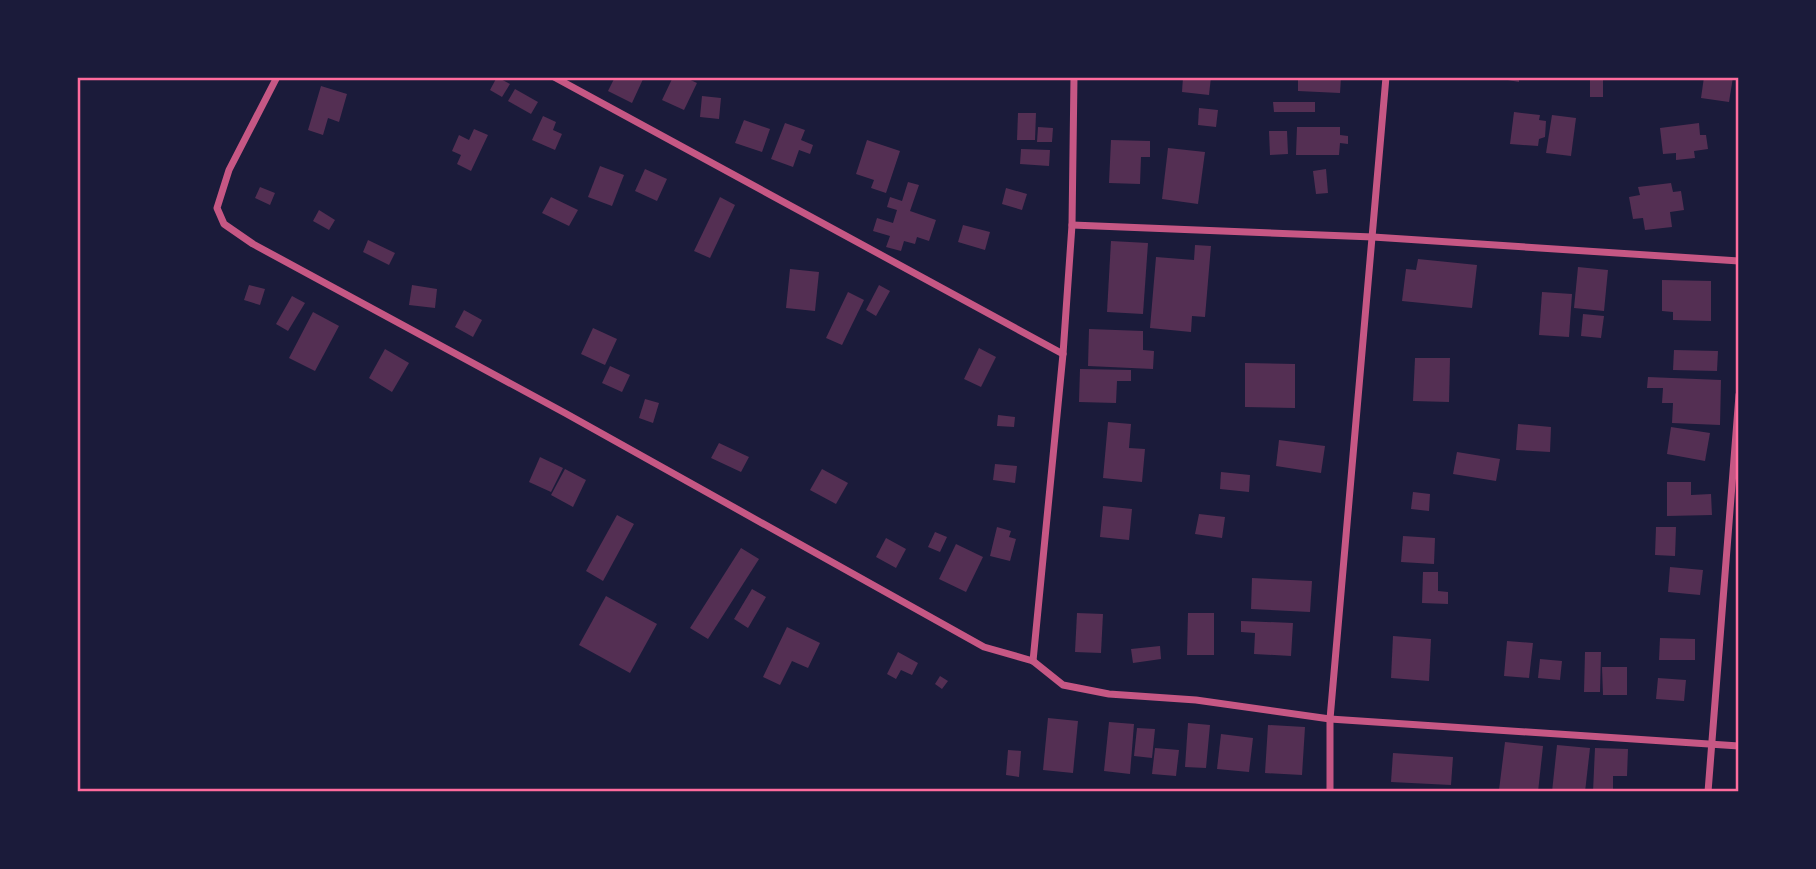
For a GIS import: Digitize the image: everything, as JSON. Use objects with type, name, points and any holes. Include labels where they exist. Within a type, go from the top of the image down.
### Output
[{"type":"street","points":[[277,77],[229,170],[217,208],[224,224],[253,244],[565,414],[984,648],[1033,661],[1063,685],[1109,694],[1196,700],[1330,719],[1739,746]]},
{"type":"street","points":[[554,77],[1063,354]]},
{"type":"street","points":[[1033,661],[1063,354],[1072,225],[1074,77]]},
{"type":"street","points":[[1330,792],[1330,719],[1386,77]]},
{"type":"street","points":[[1072,225],[1373,237],[1739,261]]},
{"type":"street","points":[[1708,792],[1739,395]]},
{"type":"building","points":[[497,77],[510,84],[502,97],[490,90]]},
{"type":"building","points":[[615,77],[644,77],[632,103],[608,91]]},
{"type":"building","points":[[673,77],[684,77],[697,83],[684,110],[662,100]]},
{"type":"building","points":[[1183,77],[1211,77],[1209,95],[1182,92]]},
{"type":"building","points":[[1298,77],[1341,77],[1340,93],[1298,91]]},
{"type":"building","points":[[1491,77],[1519,77],[1519,82]]},
{"type":"building","points":[[1590,77],[1603,77],[1603,97],[1590,97]]},
{"type":"building","points":[[1704,77],[1733,77],[1729,102],[1701,98]]},
{"type":"building","points":[[321,86],[347,94],[339,122],[328,118],[323,135],[308,130]]},
{"type":"building","points":[[515,89],[538,102],[531,114],[508,101]]},
{"type":"building","points":[[702,96],[721,98],[719,119],[700,117]]},
{"type":"building","points":[[1273,102],[1315,102],[1315,112],[1274,112]]},
{"type":"building","points":[[1199,108],[1218,110],[1216,127],[1198,125]]},
{"type":"building","points":[[1514,112],[1540,115],[1539,120],[1546,121],[1545,137],[1539,139],[1538,146],[1510,144]]},
{"type":"building","points":[[1018,113],[1036,113],[1035,140],[1017,140]]},
{"type":"building","points":[[1552,115],[1576,118],[1571,156],[1546,153]]},
{"type":"building","points":[[543,116],[556,122],[553,130],[562,134],[555,150],[532,140]]},
{"type":"building","points":[[744,120],[770,129],[762,152],[735,143]]},
{"type":"building","points":[[785,123],[805,130],[801,140],[813,145],[810,154],[799,150],[793,167],[771,159]]},
{"type":"building","points":[[1699,123],[1700,135],[1706,135],[1708,149],[1694,151],[1695,158],[1676,160],[1676,153],[1663,154],[1660,128]]},
{"type":"building","points":[[1038,127],[1053,128],[1052,142],[1037,142]]},
{"type":"building","points":[[1297,127],[1340,127],[1340,135],[1348,136],[1348,144],[1340,143],[1339,155],[1296,155]]},
{"type":"building","points":[[474,129],[488,135],[471,171],[457,164],[461,155],[452,151],[459,135],[469,140]]},
{"type":"building","points":[[1269,131],[1287,131],[1288,154],[1270,155]]},
{"type":"building","points":[[867,140],[900,151],[886,193],[871,188],[874,180],[856,174]]},
{"type":"building","points":[[1111,140],[1150,141],[1150,157],[1141,157],[1140,184],[1109,183]]},
{"type":"building","points":[[1168,148],[1205,152],[1198,204],[1162,199]]},
{"type":"building","points":[[1021,149],[1050,150],[1049,166],[1020,164]]},
{"type":"building","points":[[600,166],[624,175],[612,206],[588,197]]},
{"type":"building","points":[[645,169],[667,179],[657,201],[635,191]]},
{"type":"building","points":[[1326,169],[1328,193],[1316,194],[1313,171]]},
{"type":"building","points":[[908,182],[919,185],[910,211],[936,220],[929,241],[917,237],[915,244],[904,241],[901,251],[886,247],[890,236],[873,231],[877,218],[893,223],[897,210],[887,207],[890,197],[902,201]]},
{"type":"building","points":[[1671,183],[1673,192],[1681,191],[1684,210],[1670,212],[1672,227],[1645,230],[1643,218],[1633,219],[1629,197],[1640,195],[1638,187]]},
{"type":"building","points":[[260,187],[275,193],[270,205],[255,198]]},
{"type":"building","points":[[1006,188],[1027,194],[1022,210],[1002,204]]},
{"type":"building","points":[[551,197],[578,210],[569,226],[542,213]]},
{"type":"building","points":[[720,197],[735,205],[710,258],[694,251]]},
{"type":"building","points":[[319,210],[335,220],[329,230],[313,221]]},
{"type":"building","points":[[963,225],[990,232],[985,250],[958,242]]},
{"type":"building","points":[[368,240],[395,253],[389,265],[363,252]]},
{"type":"building","points":[[1111,241],[1148,243],[1143,314],[1107,312]]},
{"type":"building","points":[[1195,245],[1211,246],[1205,317],[1192,316],[1191,332],[1150,328],[1156,257],[1194,260]]},
{"type":"building","points":[[1418,259],[1477,265],[1472,308],[1402,301],[1406,269],[1416,270]]},
{"type":"building","points":[[1578,267],[1608,270],[1604,311],[1574,308]]},
{"type":"building","points":[[790,269],[819,272],[815,311],[786,308]]},
{"type":"building","points":[[1662,280],[1711,281],[1711,321],[1673,320],[1673,312],[1662,311]]},
{"type":"building","points":[[249,285],[265,289],[260,305],[244,300]]},
{"type":"building","points":[[412,285],[437,289],[435,308],[409,305]]},
{"type":"building","points":[[879,285],[890,291],[876,316],[866,310]]},
{"type":"building","points":[[848,292],[864,300],[842,345],[826,338]]},
{"type":"building","points":[[1542,292],[1572,294],[1569,337],[1539,335]]},
{"type":"building","points":[[292,296],[305,303],[288,331],[276,324]]},
{"type":"building","points":[[464,310],[482,320],[473,337],[455,327]]},
{"type":"building","points":[[313,312],[339,326],[315,371],[289,358]]},
{"type":"building","points":[[1583,314],[1604,316],[1601,338],[1581,336]]},
{"type":"building","points":[[593,328],[617,339],[605,365],[581,354]]},
{"type":"building","points":[[1089,329],[1143,331],[1143,350],[1154,351],[1153,369],[1088,366]]},
{"type":"building","points":[[979,348],[996,357],[981,387],[964,379]]},
{"type":"building","points":[[385,349],[409,363],[392,392],[369,378]]},
{"type":"building","points":[[1674,350],[1718,351],[1717,371],[1673,370]]},
{"type":"building","points":[[1415,358],[1450,358],[1449,402],[1413,401]]},
{"type":"building","points":[[1245,363],[1295,364],[1295,408],[1245,407]]},
{"type":"building","points":[[610,366],[630,375],[622,392],[602,383]]},
{"type":"building","points":[[1080,369],[1131,370],[1131,381],[1117,381],[1116,403],[1079,402]]},
{"type":"building","points":[[1648,377],[1721,380],[1720,425],[1672,423],[1673,403],[1662,403],[1663,388],[1647,388]]},
{"type":"building","points":[[645,399],[659,403],[653,423],[639,418]]},
{"type":"building","points":[[998,415],[1015,417],[1014,427],[997,426]]},
{"type":"building","points":[[1108,422],[1131,424],[1129,448],[1145,449],[1142,482],[1103,478]]},
{"type":"building","points":[[1518,424],[1551,427],[1550,452],[1516,450]]},
{"type":"building","points":[[1671,427],[1710,433],[1705,461],[1667,454]]},
{"type":"building","points":[[1279,440],[1325,446],[1321,473],[1276,466]]},
{"type":"building","points":[[719,443],[749,457],[741,472],[711,458]]},
{"type":"building","points":[[1457,452],[1500,459],[1496,481],[1453,474]]},
{"type":"building","points":[[540,457],[563,468],[551,492],[529,482]]},
{"type":"building","points":[[995,464],[1017,466],[1015,483],[993,480]]},
{"type":"building","points":[[565,469],[586,480],[573,507],[551,495]]},
{"type":"building","points":[[822,469],[848,483],[836,504],[810,490]]},
{"type":"building","points":[[1221,472],[1250,475],[1249,492],[1220,489]]},
{"type":"building","points":[[1667,482],[1691,482],[1691,495],[1711,494],[1712,515],[1667,516]]},
{"type":"building","points":[[1413,492],[1430,494],[1429,511],[1411,509]]},
{"type":"building","points":[[1103,506],[1132,509],[1129,540],[1100,537]]},
{"type":"building","points":[[1199,514],[1225,517],[1222,538],[1195,534]]},
{"type":"building","points":[[617,515],[634,524],[603,581],[586,571]]},
{"type":"building","points":[[997,527],[1011,531],[1009,537],[1016,539],[1010,561],[990,556]]},
{"type":"building","points":[[1656,527],[1676,527],[1675,556],[1655,555]]},
{"type":"building","points":[[935,532],[947,537],[940,552],[928,547]]},
{"type":"building","points":[[1403,536],[1435,538],[1434,564],[1401,562]]},
{"type":"building","points":[[886,538],[906,549],[896,568],[876,557]]},
{"type":"building","points":[[956,544],[983,557],[966,592],[939,579]]},
{"type":"building","points":[[741,548],[759,559],[708,639],[690,628]]},
{"type":"building","points":[[1670,567],[1703,570],[1700,595],[1668,592]]},
{"type":"building","points":[[1423,572],[1438,572],[1438,591],[1448,592],[1448,604],[1422,603]]},
{"type":"building","points":[[1252,578],[1312,581],[1310,612],[1251,609]]},
{"type":"building","points":[[752,589],[766,597],[748,628],[734,619]]},
{"type":"building","points":[[606,596],[657,624],[630,673],[579,645]]},
{"type":"building","points":[[1077,613],[1103,614],[1101,653],[1075,652]]},
{"type":"building","points":[[1188,613],[1214,613],[1214,655],[1187,655]]},
{"type":"building","points":[[1241,621],[1293,623],[1291,656],[1254,654],[1255,633],[1241,632]]},
{"type":"building","points":[[787,627],[820,643],[808,668],[792,661],[780,685],[763,677]]},
{"type":"building","points":[[1393,636],[1431,639],[1429,681],[1391,678]]},
{"type":"building","points":[[1660,638],[1695,639],[1695,660],[1659,660]]},
{"type":"building","points":[[1507,641],[1533,643],[1529,678],[1504,676]]},
{"type":"building","points":[[1160,646],[1161,659],[1133,663],[1131,649]]},
{"type":"building","points":[[898,652],[918,663],[912,675],[901,670],[896,679],[887,674]]},
{"type":"building","points":[[1585,652],[1601,652],[1600,692],[1584,692]]},
{"type":"building","points":[[1540,659],[1562,661],[1560,680],[1538,678]]},
{"type":"building","points":[[1602,667],[1627,667],[1627,695],[1603,695]]},
{"type":"building","points":[[940,676],[948,681],[942,689],[935,684]]},
{"type":"building","points":[[1658,678],[1686,680],[1684,701],[1656,699]]},
{"type":"building","points":[[1048,718],[1078,721],[1073,773],[1043,770]]},
{"type":"building","points":[[1109,722],[1134,724],[1130,774],[1104,771]]},
{"type":"building","points":[[1188,723],[1210,725],[1206,768],[1185,767]]},
{"type":"building","points":[[1268,725],[1305,727],[1302,775],[1265,773]]},
{"type":"building","points":[[1137,728],[1155,729],[1152,758],[1134,756]]},
{"type":"building","points":[[1221,734],[1253,738],[1249,772],[1217,769]]},
{"type":"building","points":[[1505,742],[1543,746],[1538,792],[1499,790]]},
{"type":"building","points":[[1557,745],[1590,748],[1585,792],[1552,792]]},
{"type":"building","points":[[1155,748],[1179,750],[1176,776],[1152,774]]},
{"type":"building","points":[[1595,748],[1628,749],[1627,776],[1613,776],[1613,792],[1593,792]]},
{"type":"building","points":[[1008,750],[1021,751],[1019,777],[1006,775]]},
{"type":"building","points":[[1393,753],[1453,757],[1451,785],[1391,782]]}]
